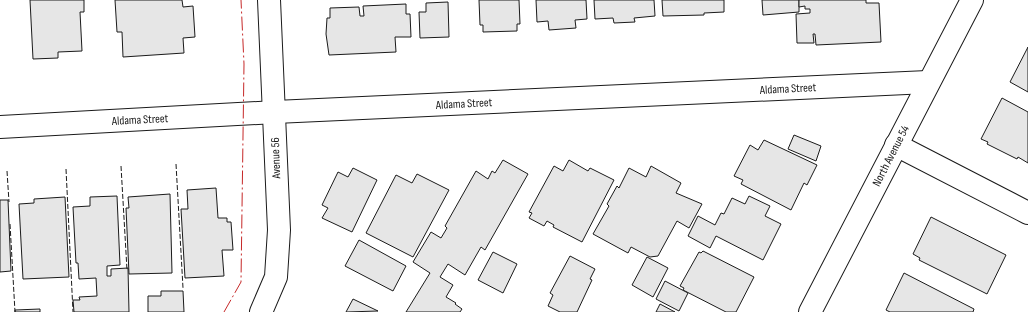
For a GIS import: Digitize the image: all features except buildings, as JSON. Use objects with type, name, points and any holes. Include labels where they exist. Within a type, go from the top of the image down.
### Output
[{"type":"street","name":"Avenue 56","points":[[261,312],[276,277],[279,230],[269,0]]},
{"type":"street","name":"North Avenue 54","points":[[810,312],[928,82],[972,0]]},
{"type":"street","name":"Aldama Street","points":[[0,127],[275,112],[928,82]]},
{"type":"street","points":[[896,145],[1028,213]]},
{"type":"fence","points":[[176,164],[183,288]]},
{"type":"fence","points":[[121,166],[127,270]]},
{"type":"fence","points":[[66,169],[73,312]]},
{"type":"fence","points":[[7,171],[9,202]]},
{"type":"fence","points":[[10,224],[15,312]]},
{"type":"power","points":[[224,312],[241,282],[244,64],[241,0]]}]
